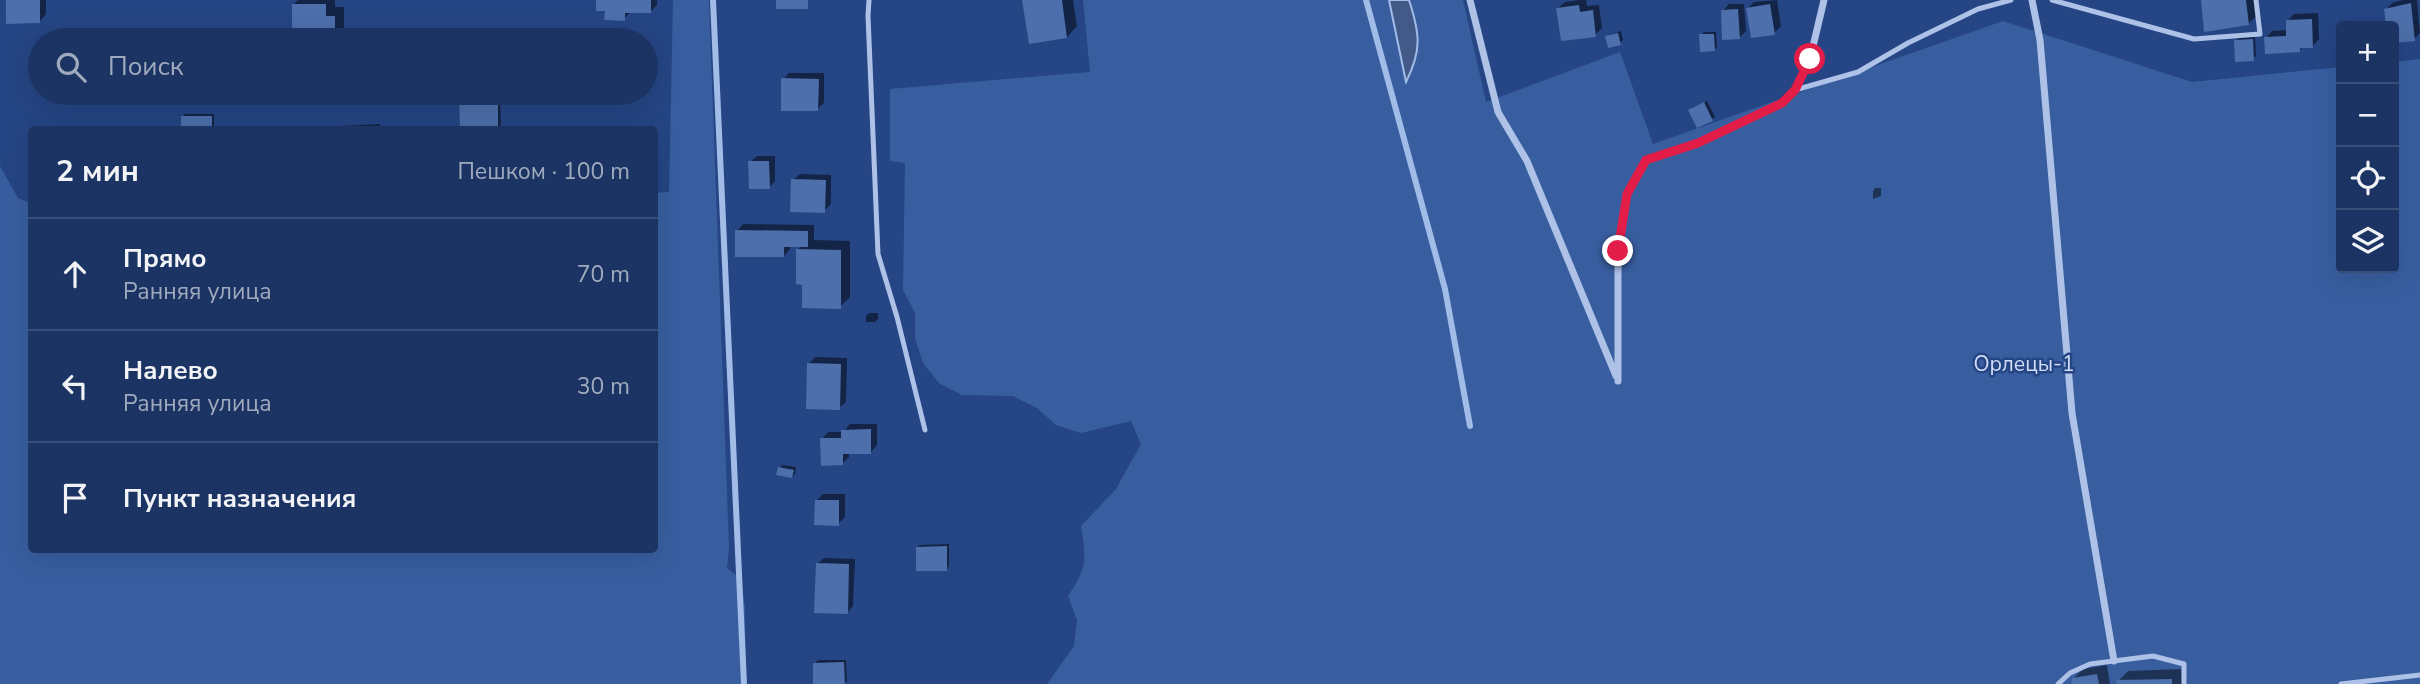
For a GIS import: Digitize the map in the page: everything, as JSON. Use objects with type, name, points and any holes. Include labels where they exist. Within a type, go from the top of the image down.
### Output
[{"type":"street","points":[[1470,0],[1498,112],[1527,162],[1618,381],[1618,251],[1627,194],[1646,160],[1698,143],[1782,103],[1795,90],[1810,59],[1824,0]]},
{"type":"street","points":[[2032,0],[2040,40],[2071,413],[2114,661]]},
{"type":"lane","points":[[869,0],[878,254],[897,317],[925,430]]},
{"type":"lane","points":[[1795,90],[1857,72],[1908,43],[1978,9],[2011,0]]},
{"type":"lane","points":[[2052,0],[2194,39],[2260,34],[2256,0]]},
{"type":"lane","points":[[2058,684],[2070,673],[2090,664],[2153,656],[2184,664],[2184,684]]},
{"type":"lane","points":[[2341,684],[2420,675]]},
{"type":"green space","points":[[673,0],[709,0],[729,548],[727,568],[740,578],[745,607],[746,684],[0,684],[0,166],[18,198],[28,202],[28,553],[658,553],[658,193],[669,192]]},
{"type":"green space","name":"Орлецы-1","points":[[1083,0],[1389,0],[1406,81],[1415,60],[1418,41],[1416,22],[1409,0],[1463,0],[1486,102],[1620,52],[1653,144],[2003,21],[2192,82],[2336,68],[2336,273],[2399,273],[2399,61],[2420,59],[2420,684],[1047,684],[1074,646],[1077,620],[1068,596],[1084,562],[1081,526],[1116,489],[1141,444],[1131,421],[1081,433],[1056,425],[1037,408],[1013,396],[962,395],[939,383],[923,363],[915,338],[915,313],[903,290],[905,163],[890,161],[890,89],[1090,72]]},
{"type":"shaded area","points":[[1389,0],[1409,0],[1417,32],[1417,51],[1406,82]]},
{"type":"building","points":[[6,0],[40,0],[40,23],[6,24]]},
{"type":"building","points":[[596,0],[651,0],[651,13],[625,13],[625,21],[604,20],[605,11],[596,11]]},
{"type":"building","points":[[776,0],[808,0],[808,9],[776,9]]},
{"type":"building","points":[[1022,0],[1062,0],[1067,38],[1029,44]]},
{"type":"building","points":[[2201,0],[2246,0],[2249,25],[2204,32]]},
{"type":"building","points":[[2411,3],[2415,41],[2399,43],[2399,21],[2385,21],[2384,9]]},
{"type":"building","points":[[292,4],[326,4],[326,16],[335,16],[335,28],[292,28]]},
{"type":"building","points":[[1770,4],[1775,35],[1751,38],[1746,8]]},
{"type":"building","points":[[1579,5],[1580,12],[1593,10],[1596,37],[1561,41],[1556,8]]},
{"type":"building","points":[[1738,9],[1740,39],[1722,40],[1721,10]]},
{"type":"building","points":[[2312,19],[2313,48],[2300,48],[2300,52],[2265,54],[2264,37],[2286,36],[2286,20]]},
{"type":"building","points":[[1618,33],[1621,45],[1608,48],[1605,36]]},
{"type":"building","points":[[1699,34],[1714,34],[1715,51],[1700,52]]},
{"type":"building","points":[[2253,39],[2254,61],[2235,62],[2234,40]]},
{"type":"building","points":[[781,78],[819,79],[818,111],[781,111]]},
{"type":"building","points":[[1704,102],[1713,121],[1697,128],[1688,110]]},
{"type":"building","points":[[459,105],[498,105],[498,126],[460,126]]},
{"type":"building","points":[[181,116],[212,116],[212,126],[181,126]]},
{"type":"building","points":[[748,161],[769,161],[770,189],[749,189]]},
{"type":"building","points":[[791,179],[826,180],[825,213],[790,212]]},
{"type":"building","points":[[735,230],[808,231],[808,247],[784,247],[784,257],[735,257]]},
{"type":"building","points":[[796,249],[841,250],[841,309],[802,308],[802,285],[796,284]]},
{"type":"building","points":[[807,363],[841,364],[840,410],[806,409]]},
{"type":"building","points":[[871,429],[871,454],[843,454],[843,465],[821,466],[820,438],[841,438],[841,430]]},
{"type":"building","points":[[778,467],[794,470],[792,478],[776,475]]},
{"type":"building","points":[[815,500],[839,500],[839,526],[814,525]]},
{"type":"building","points":[[947,546],[947,571],[916,571],[916,547]]},
{"type":"building","points":[[816,563],[849,564],[848,614],[814,613]]},
{"type":"building","points":[[844,662],[845,684],[813,684],[813,663]]},
{"type":"building","points":[[2097,674],[2099,684],[2072,684],[2072,678]]},
{"type":"building","points":[[2172,679],[2172,684],[2117,684],[2116,680]]},
{"type":"waterway","points":[[713,0],[744,684]]},
{"type":"waterway","points":[[1366,0],[1445,289],[1470,426]]},
{"type":"route","points":[[1618,251],[1627,194],[1646,160],[1698,143],[1782,103],[1795,90],[1810,59]]}]
